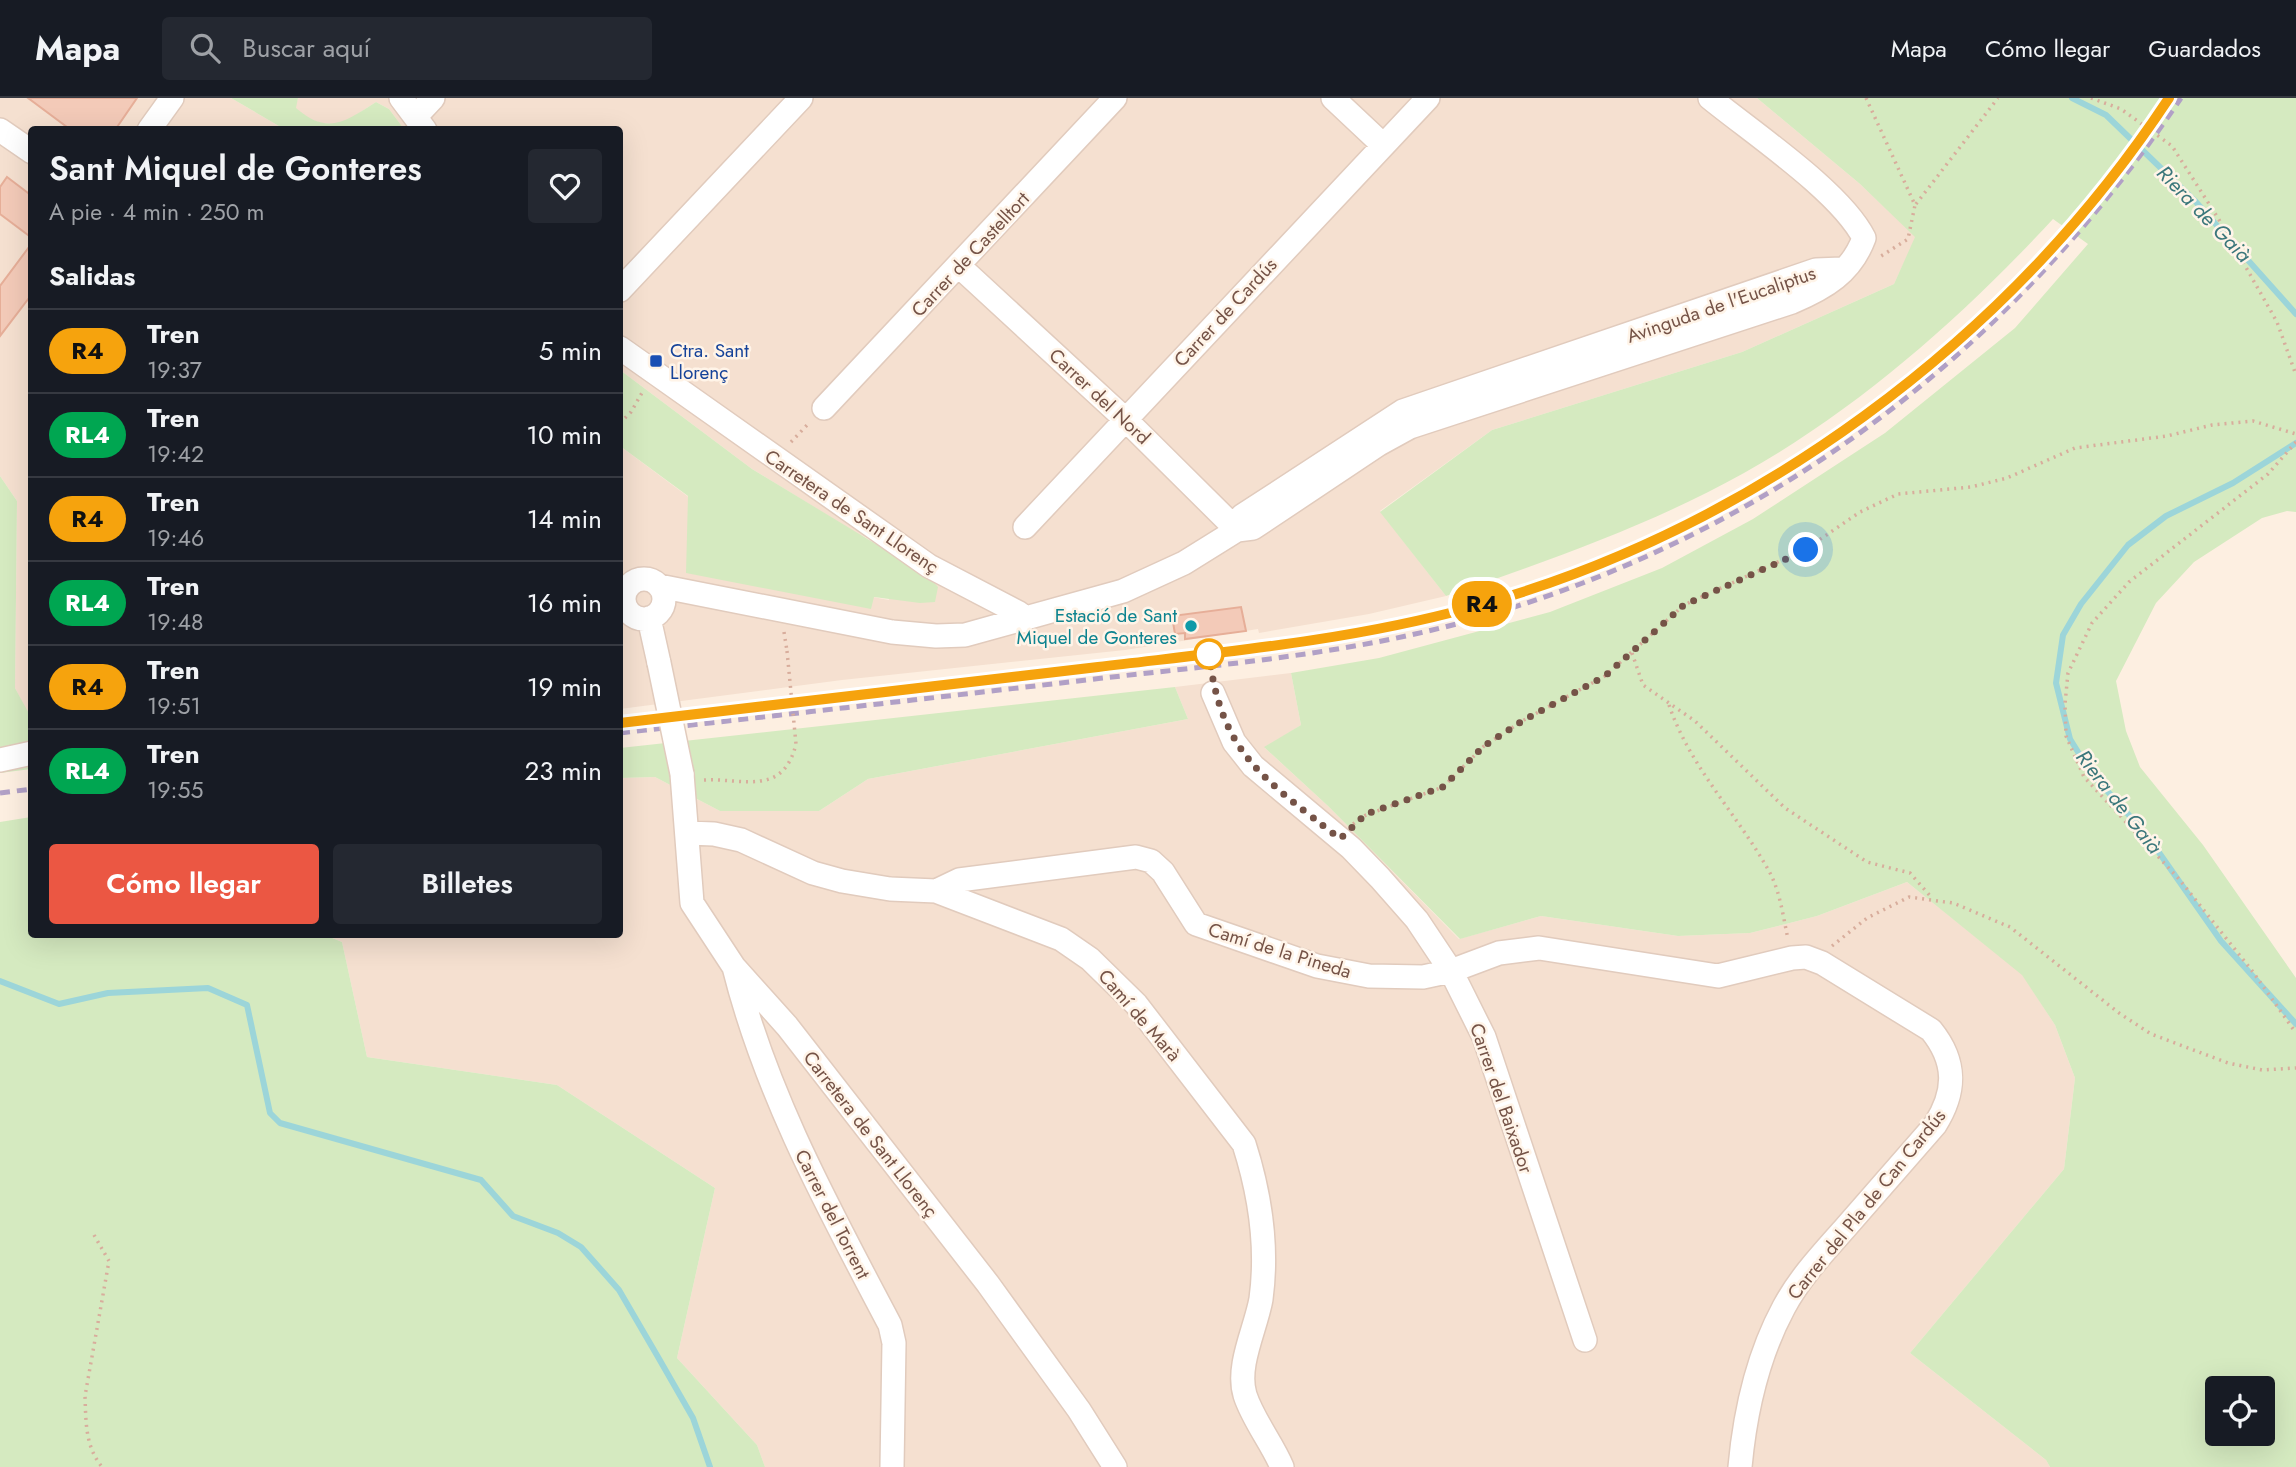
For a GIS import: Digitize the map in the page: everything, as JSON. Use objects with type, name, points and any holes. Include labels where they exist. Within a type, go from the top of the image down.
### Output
[{"type":"street","points":[[152,126],[172,98]]},
{"type":"street","points":[[401,98],[421,122],[433,98]]},
{"type":"street","points":[[623,287],[801,98]]},
{"type":"street","name":"Carrer de Castelltort","points":[[824,408],[1115,98]]},
{"type":"street","points":[[1333,98],[1382,145]]},
{"type":"street","name":"Carrer de Cardús","points":[[1026,527],[1427,98]]},
{"type":"street","name":"Avinguda de l'Eucaliptus","points":[[1023,621],[1124,591],[1184,563],[1237,530],[1253,528],[1379,444],[1410,427],[1792,302],[1829,286],[1842,269],[1857,258],[1864,238],[1856,223],[1838,202],[1710,98]]},
{"type":"street","points":[[0,130],[28,149]]},
{"type":"street","name":"Carrer del Nord","points":[[960,266],[1125,419],[1237,530]]},
{"type":"street","name":"Carretera de Sant Llorenç","points":[[623,350],[929,566],[1019,613],[1023,621]]},
{"type":"street","points":[[657,603],[645,579],[623,591],[633,616],[657,603],[732,600],[892,632],[936,636],[982,633],[1023,621]]},
{"type":"street","name":"Carretera de Sant Llorenç","points":[[657,603],[659,663],[683,778],[692,903],[734,967],[787,1027],[988,1284],[1079,1410],[1115,1467]]},
{"type":"street","name":"Carrer del Baixador","points":[[1213,693],[1234,742],[1253,766],[1340,839],[1417,920],[1451,971],[1484,1037],[1585,1340]]},
{"type":"street","points":[[0,760],[28,754]]},
{"type":"street","name":"Camí de Marà","points":[[688,833],[715,834],[741,840],[813,873],[842,881],[890,889],[936,891],[1061,939],[1090,959],[1136,1004],[1244,1144],[1252,1170],[1262,1231],[1263,1264],[1261,1298],[1244,1374],[1245,1394],[1282,1467]]},
{"type":"street","name":"Camí de la Pineda","points":[[936,891],[959,880],[1136,857],[1151,861],[1163,872],[1196,924],[1210,931],[1317,966],[1369,976],[1401,979],[1451,971]]},
{"type":"street","name":"Carrer del Pla de Can Cardús","points":[[1451,971],[1499,953],[1539,948],[1718,976],[1806,957],[1822,963],[1931,1030],[1943,1045],[1951,1067],[1953,1087],[1947,1106],[1935,1125],[1808,1270],[1785,1305],[1769,1337],[1753,1385],[1745,1421],[1740,1467]]},
{"type":"street","name":"Carrer del Torrent","points":[[734,967],[743,1006],[789,1125],[825,1204],[890,1325],[894,1342],[892,1467]]},
{"type":"path","points":[[1866,98],[1915,205]]},
{"type":"path","points":[[1875,259],[1886,256],[1908,239],[1915,205],[1998,98]]},
{"type":"path","points":[[2091,98],[2121,109],[2172,146],[2218,218],[2277,322],[2296,374]]},
{"type":"path","points":[[623,420],[631,412],[642,392]]},
{"type":"path","points":[[775,459],[824,408]]},
{"type":"path","points":[[1340,839],[1366,814],[1443,787],[1484,746],[1524,720],[1605,676],[1684,605],[1806,550],[1860,512],[1898,494],[1971,487],[2007,478],[2075,448],[2166,436],[2212,425],[2253,421],[2296,434]]},
{"type":"path","points":[[2296,442],[2268,474],[2129,582],[2092,623],[2068,673],[2065,704],[2066,736],[2084,777],[2179,879],[2253,972],[2296,1033]]},
{"type":"path","points":[[683,778],[721,779],[734,784],[774,777],[788,768],[796,744],[787,651]]},
{"type":"path","points":[[1632,653],[1643,685],[1695,721],[1785,808],[1867,862],[1909,873],[1932,898]]},
{"type":"path","points":[[1668,702],[1680,738],[1770,872],[1781,902],[1792,958]]},
{"type":"path","points":[[1822,963],[1836,940],[1867,918],[1909,897],[1932,898],[1953,903],[2010,928],[2119,1013],[2151,1034],[2228,1063],[2262,1070],[2296,1068]]},
{"type":"path","points":[[94,1235],[108,1261],[85,1406],[86,1436],[102,1467]]},
{"type":"shaded area","points":[[0,98],[231,98],[279,126],[28,126],[28,713],[15,688],[17,501],[0,476]]},
{"type":"shaded area","points":[[298,98],[1757,98],[1860,184],[1916,237],[1894,284],[1742,352],[1492,430],[1380,511],[1446,596],[1369,614],[1259,633],[1258,629],[1125,650],[842,680],[623,709],[623,448],[702,507],[857,594],[889,600],[875,541],[860,535],[752,469],[623,372],[623,126],[402,126],[389,109],[376,102],[350,119],[336,124],[307,118],[295,108]]},
{"type":"shaded area","points":[[1291,673],[1301,725],[1265,748],[1328,806],[1459,939],[1541,916],[1678,936],[1750,933],[1817,916],[1907,882],[2022,974],[2055,1025],[2075,1078],[2064,1169],[1910,1353],[2046,1460],[2050,1467],[765,1467],[757,1445],[677,1358],[715,1188],[557,1085],[367,1057],[342,942],[332,938],[623,938],[623,778],[655,777],[720,811],[819,811],[868,779],[1188,719],[1175,687]]},
{"type":"green space","points":[[231,98],[298,98],[296,108],[307,117],[327,123],[346,120],[376,102],[389,109],[402,126],[279,126]]},
{"type":"green space","points":[[1757,98],[2296,98],[2296,512],[2287,511],[2262,518],[2194,562],[2156,603],[2116,681],[2126,731],[2140,767],[2203,845],[2296,978],[2296,1467],[2050,1467],[2046,1460],[1910,1353],[2064,1169],[2075,1078],[2055,1025],[2022,975],[1907,882],[1817,916],[1750,933],[1678,936],[1541,916],[1460,939],[1328,806],[1264,747],[1301,725],[1291,673],[1379,658],[1550,612],[1662,568],[1753,519],[1885,433],[2015,328],[2088,244],[2053,219],[1946,325],[1829,419],[1744,473],[1708,492],[1635,526],[1560,556],[1446,596],[1380,512],[1492,430],[1742,352],[1894,284],[1915,237],[1860,184]]},
{"type":"green space","points":[[623,372],[752,469],[927,575],[938,587],[935,602],[920,603],[874,597],[871,609],[686,573],[688,496],[623,448]]},
{"type":"green space","points":[[0,476],[17,501],[15,688],[28,712],[28,769],[0,773]]},
{"type":"green space","points":[[1175,687],[1188,719],[868,779],[819,811],[720,811],[655,777],[623,778],[623,748]]},
{"type":"green space","points":[[28,817],[28,938],[332,938],[342,942],[367,1057],[557,1085],[715,1188],[677,1358],[757,1445],[765,1467],[0,1467],[0,822]]},
{"type":"building","points":[[28,98],[137,98],[118,126],[66,126]]},
{"type":"building","points":[[7,177],[28,193],[28,235],[0,214],[0,187]]},
{"type":"building","points":[[28,248],[28,299],[0,336],[0,286]]},
{"type":"building","name":"Estació de Sant Miquel de Gonteres","points":[[1241,607],[1246,631],[1185,639],[1185,633],[1175,634],[1172,616]]},
{"type":"waterway","name":"Riera de Gaià","points":[[2072,98],[2106,115],[2196,202],[2296,314]]},
{"type":"waterway","name":"Riera de Gaià","points":[[2296,443],[2233,483],[2166,516],[2128,545],[2081,604],[2063,635],[2056,683],[2070,739],[2091,773],[2146,834],[2221,941],[2296,1024]]},
{"type":"waterway","points":[[0,981],[59,1004],[108,993],[208,988],[247,1005],[270,1113],[280,1123],[481,1180],[513,1216],[558,1233],[581,1247],[619,1290],[693,1418],[710,1467]]},
{"type":"railway","points":[[623,733],[1339,649],[1478,618],[1586,582],[1688,537],[1785,483],[1876,421],[1961,351],[2041,274],[2114,189],[2181,98]]},
{"type":"railway","points":[[623,723],[1326,639],[1471,607],[1543,585],[1676,530],[1742,495],[1830,440],[1936,361],[2069,230],[2088,207]]},
{"type":"railway","points":[[0,793],[28,790]]},
{"type":"train","name":"R4","points":[[623,723],[1326,639],[1400,625],[1471,607],[1588,568],[1676,530],[1742,495],[1830,440],[1936,361],[2069,230],[2135,150],[2169,98]]},
{"type":"place","name":"Ctra. Sant Llorenç","points":[[656,361]]},
{"type":"place","name":"Estació de Sant Miquel de Gonteres","points":[[1191,626]]},
{"type":"route","points":[[1209,654],[1213,693],[1222,720],[1234,742],[1253,766],[1340,839],[1349,827],[1366,814],[1393,807],[1443,787],[1484,746],[1562,698],[1605,676],[1684,605],[1806,550]]}]
